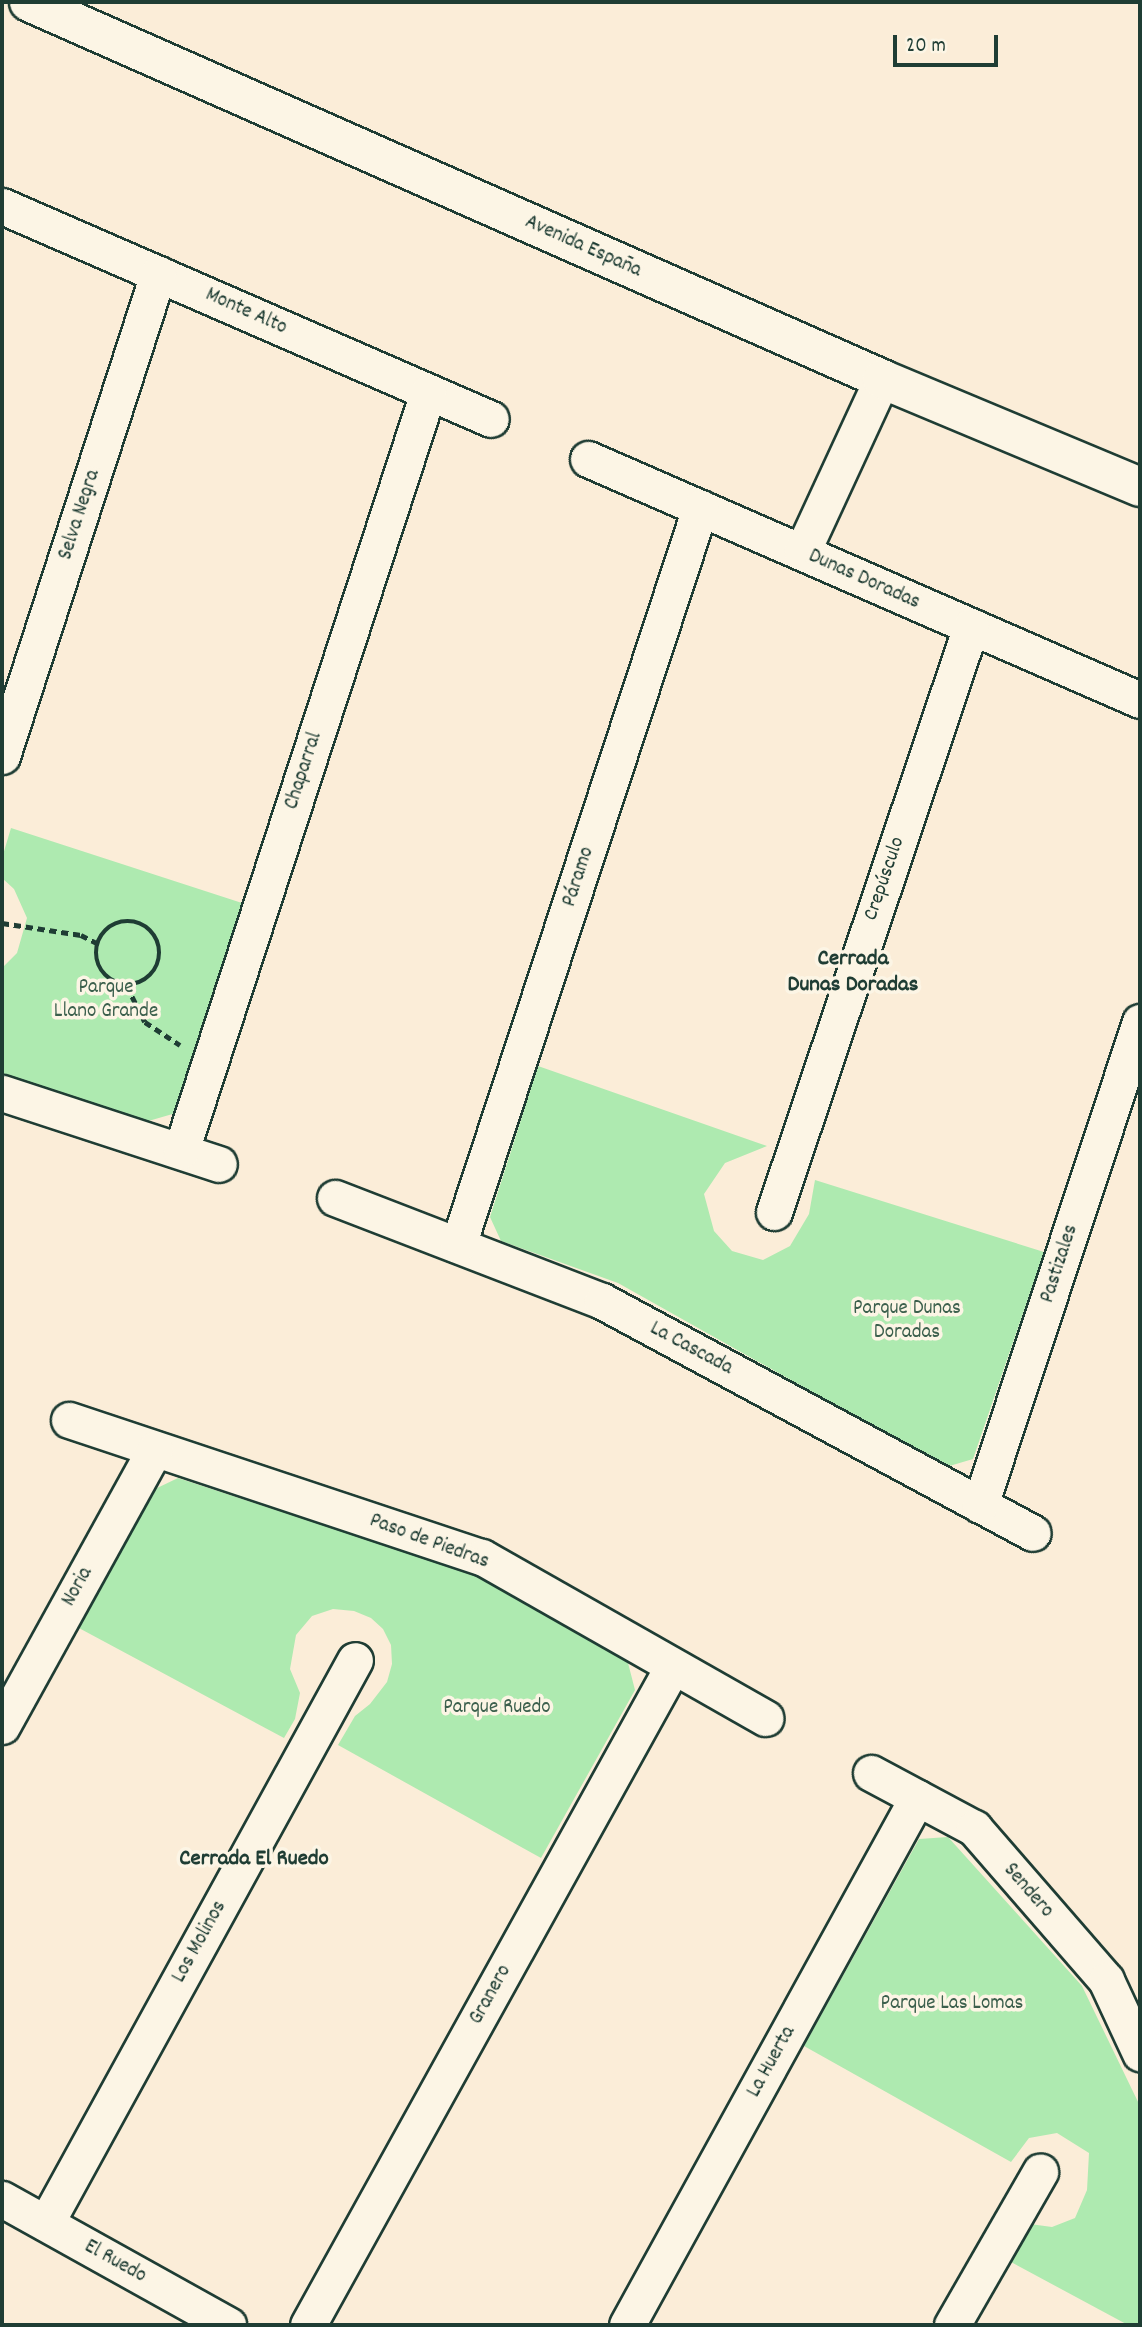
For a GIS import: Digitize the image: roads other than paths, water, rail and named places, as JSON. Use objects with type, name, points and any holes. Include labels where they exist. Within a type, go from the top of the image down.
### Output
[{"type":"main road","name":"Avenida España","points":[[29,2],[883,379],[1140,487]]},
{"type":"street","name":"Monte Alto","points":[[2,206],[491,419]]},
{"type":"street","name":"Selva Negra","points":[[2,756],[158,274]]},
{"type":"street","points":[[802,552],[883,379]]},
{"type":"street","name":"Chaparral","points":[[181,1151],[428,391]]},
{"type":"street","name":"Dunas Doradas","points":[[588,459],[1140,700]]},
{"type":"street","name":"Páramo","points":[[458,1245],[701,508]]},
{"type":"street","name":"Crepúsculo","points":[[774,1212],[971,626]]},
{"type":"street","name":"Pastizales","points":[[980,1505],[1140,1022]]},
{"type":"street","points":[[2,1093],[219,1164]]},
{"type":"street","name":"La Cascada","points":[[335,1198],[602,1301],[1032,1533]]},
{"type":"street","name":"Paso de Piedras","points":[[69,1420],[482,1557],[765,1718]]},
{"type":"street","name":"Noria","points":[[2,1726],[155,1449]]},
{"type":"street","name":"Los Molinos","points":[[46,2223],[355,1660]]},
{"type":"street","name":"Granero","points":[[309,2325],[673,1666]]},
{"type":"street","name":"Sendero","points":[[871,1773],[974,1828],[1105,1980],[1140,2053]]},
{"type":"street","name":"La Huerta","points":[[627,2325],[917,1798]]},
{"type":"street","points":[[952,2325],[1040,2172]]},
{"type":"street","name":"El Ruedo","points":[[2,2199],[228,2325]]},
{"type":"district","name":"Cerrada Dunas Doradas","points":[[853,973]]},
{"type":"district","name":"Cerrada El Ruedo","points":[[254,1860]]},
{"type":"park label","name":"Parque Llano Grande","points":[[106,1000]]},
{"type":"park label","name":"Parque Dunas Doradas","points":[[907,1321]]},
{"type":"park label","name":"Parque Ruedo","points":[[497,1708]]},
{"type":"park label","name":"Parque Las Lomas","points":[[952,2004]]}]
